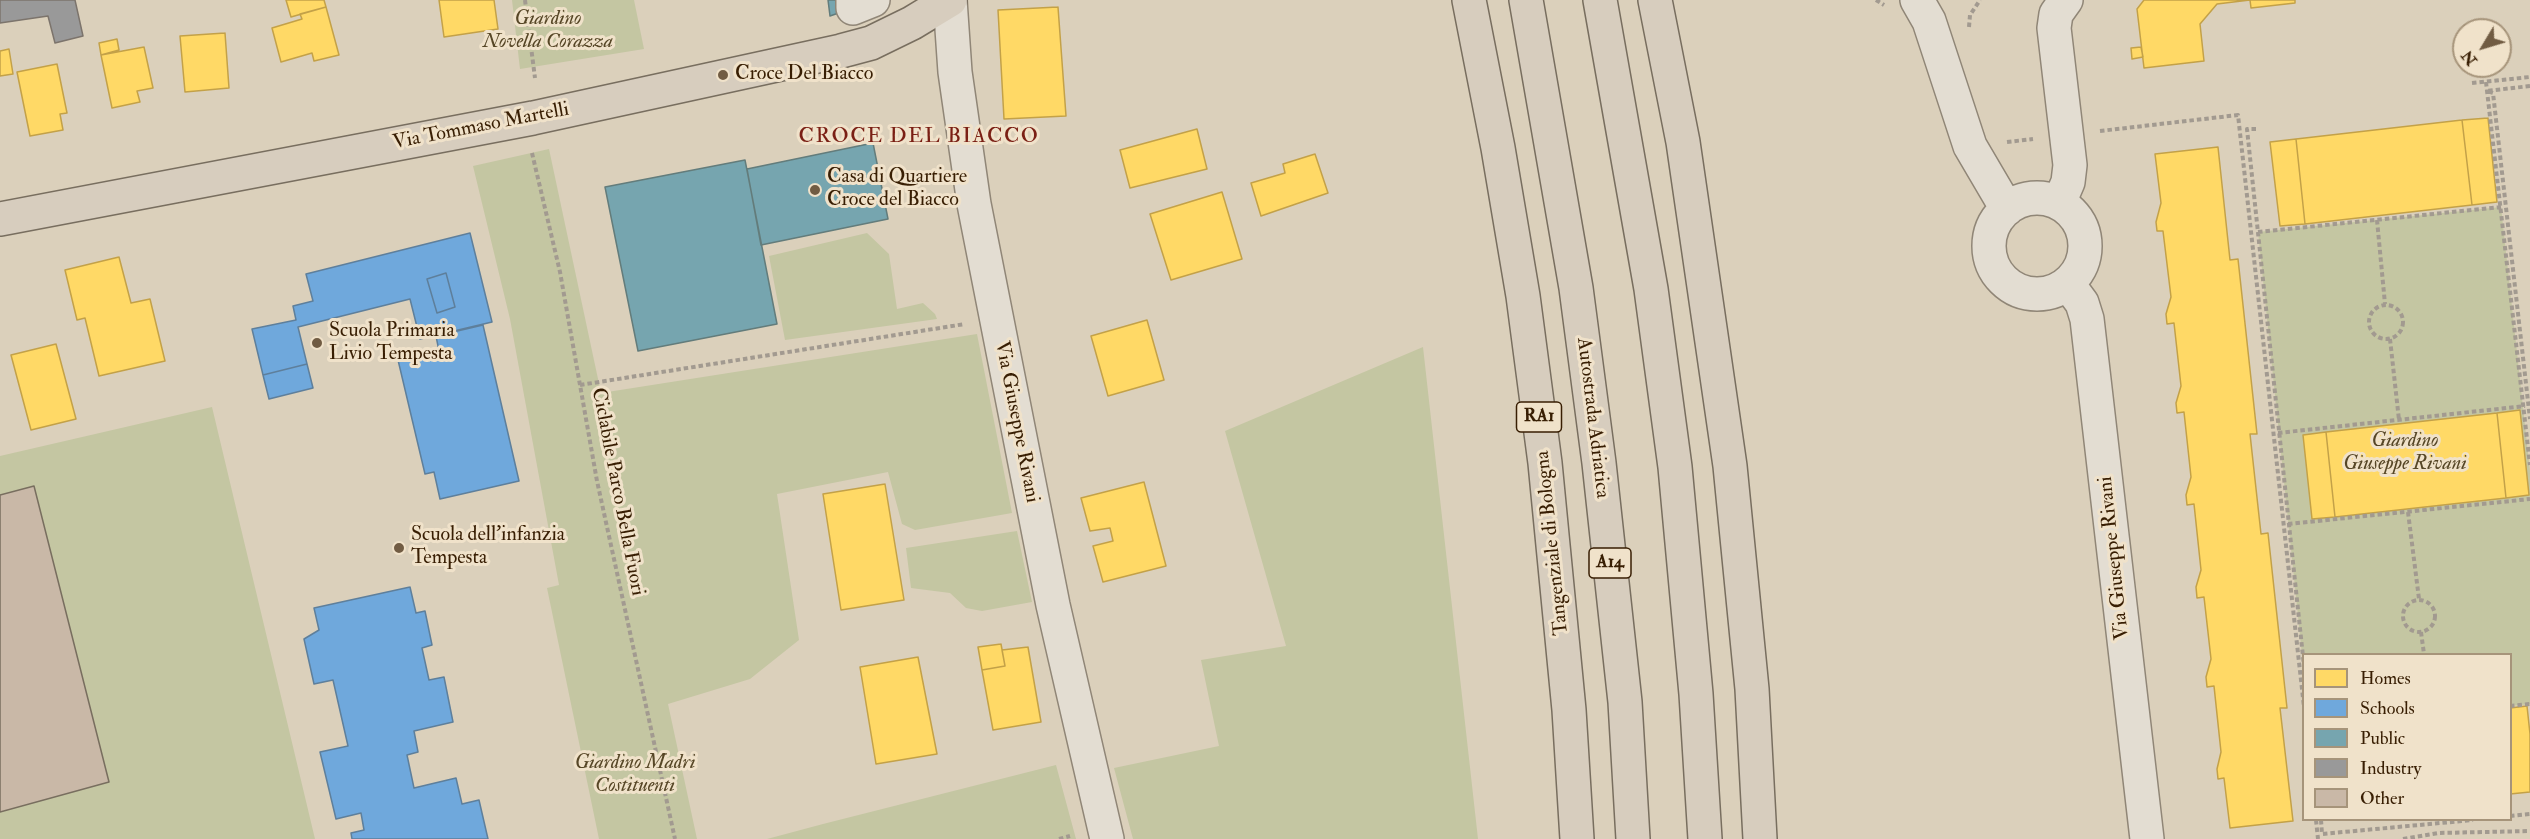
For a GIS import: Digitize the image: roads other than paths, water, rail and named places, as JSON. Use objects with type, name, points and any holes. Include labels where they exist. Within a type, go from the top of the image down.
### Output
[{"type":"main road","name":"Via Tommaso Martelli","points":[[0,219],[533,118],[841,51],[871,43],[912,23],[950,0]]},
{"type":"main road","name":"Tangenziale di Bologna","points":[[1469,0],[1498,148],[1521,284],[1545,463],[1569,710],[1577,839]]},
{"type":"main road","name":"Autostrada Adriatica","points":[[1526,0],[1576,288],[1599,463],[1625,702],[1633,839]]},
{"type":"main road","points":[[1600,0],[1651,289],[1675,467],[1696,694],[1705,839]]},
{"type":"main road","points":[[1655,0],[1683,142],[1730,466],[1751,678],[1760,839]]},
{"type":"street","points":[[853,0],[853,8],[873,0]]},
{"type":"street","name":"Via Giuseppe Rivani","points":[[950,0],[956,72],[978,225],[1053,605],[1107,839]]},
{"type":"street","points":[[1917,0],[1929,21],[1970,146],[2007,209]]},
{"type":"street","points":[[1940,52],[1946,0]]},
{"type":"street","points":[[2059,203],[2069,175],[2054,28],[2056,14],[2066,0]]},
{"type":"street","points":[[2035,198],[2059,203],[2075,217],[2082,230],[2085,245],[2084,259],[2078,273],[2068,284],[2053,292],[2037,294],[2020,291],[2006,282],[1995,270],[1990,254],[1990,237],[1996,222],[2007,209],[2020,202],[2035,198]]},
{"type":"street","name":"Via Giuseppe Rivani","points":[[2068,284],[2082,303],[2087,319],[2148,839]]},
{"type":"place","name":"Croce Del Biacco","points":[[723,75]]},
{"type":"place","name":"Casa di Quartiere Croce del Biacco","points":[[815,190]]},
{"type":"place","name":"Scuola Primaria Livio Tempesta","points":[[317,343]]},
{"type":"place","name":"Scuola dell'infanzia Tempesta","points":[[399,548]]},
{"type":"district","name":"CROCE DEL BIACCO","points":[[919,137]]},
{"type":"park label","name":"Giardino Novella Corazza","points":[[548,32]]},
{"type":"park label","name":"Giardino Giuseppe Rivani","points":[[2405,454]]},
{"type":"park label","name":"Giardino Madri Costituenti","points":[[635,776]]}]
